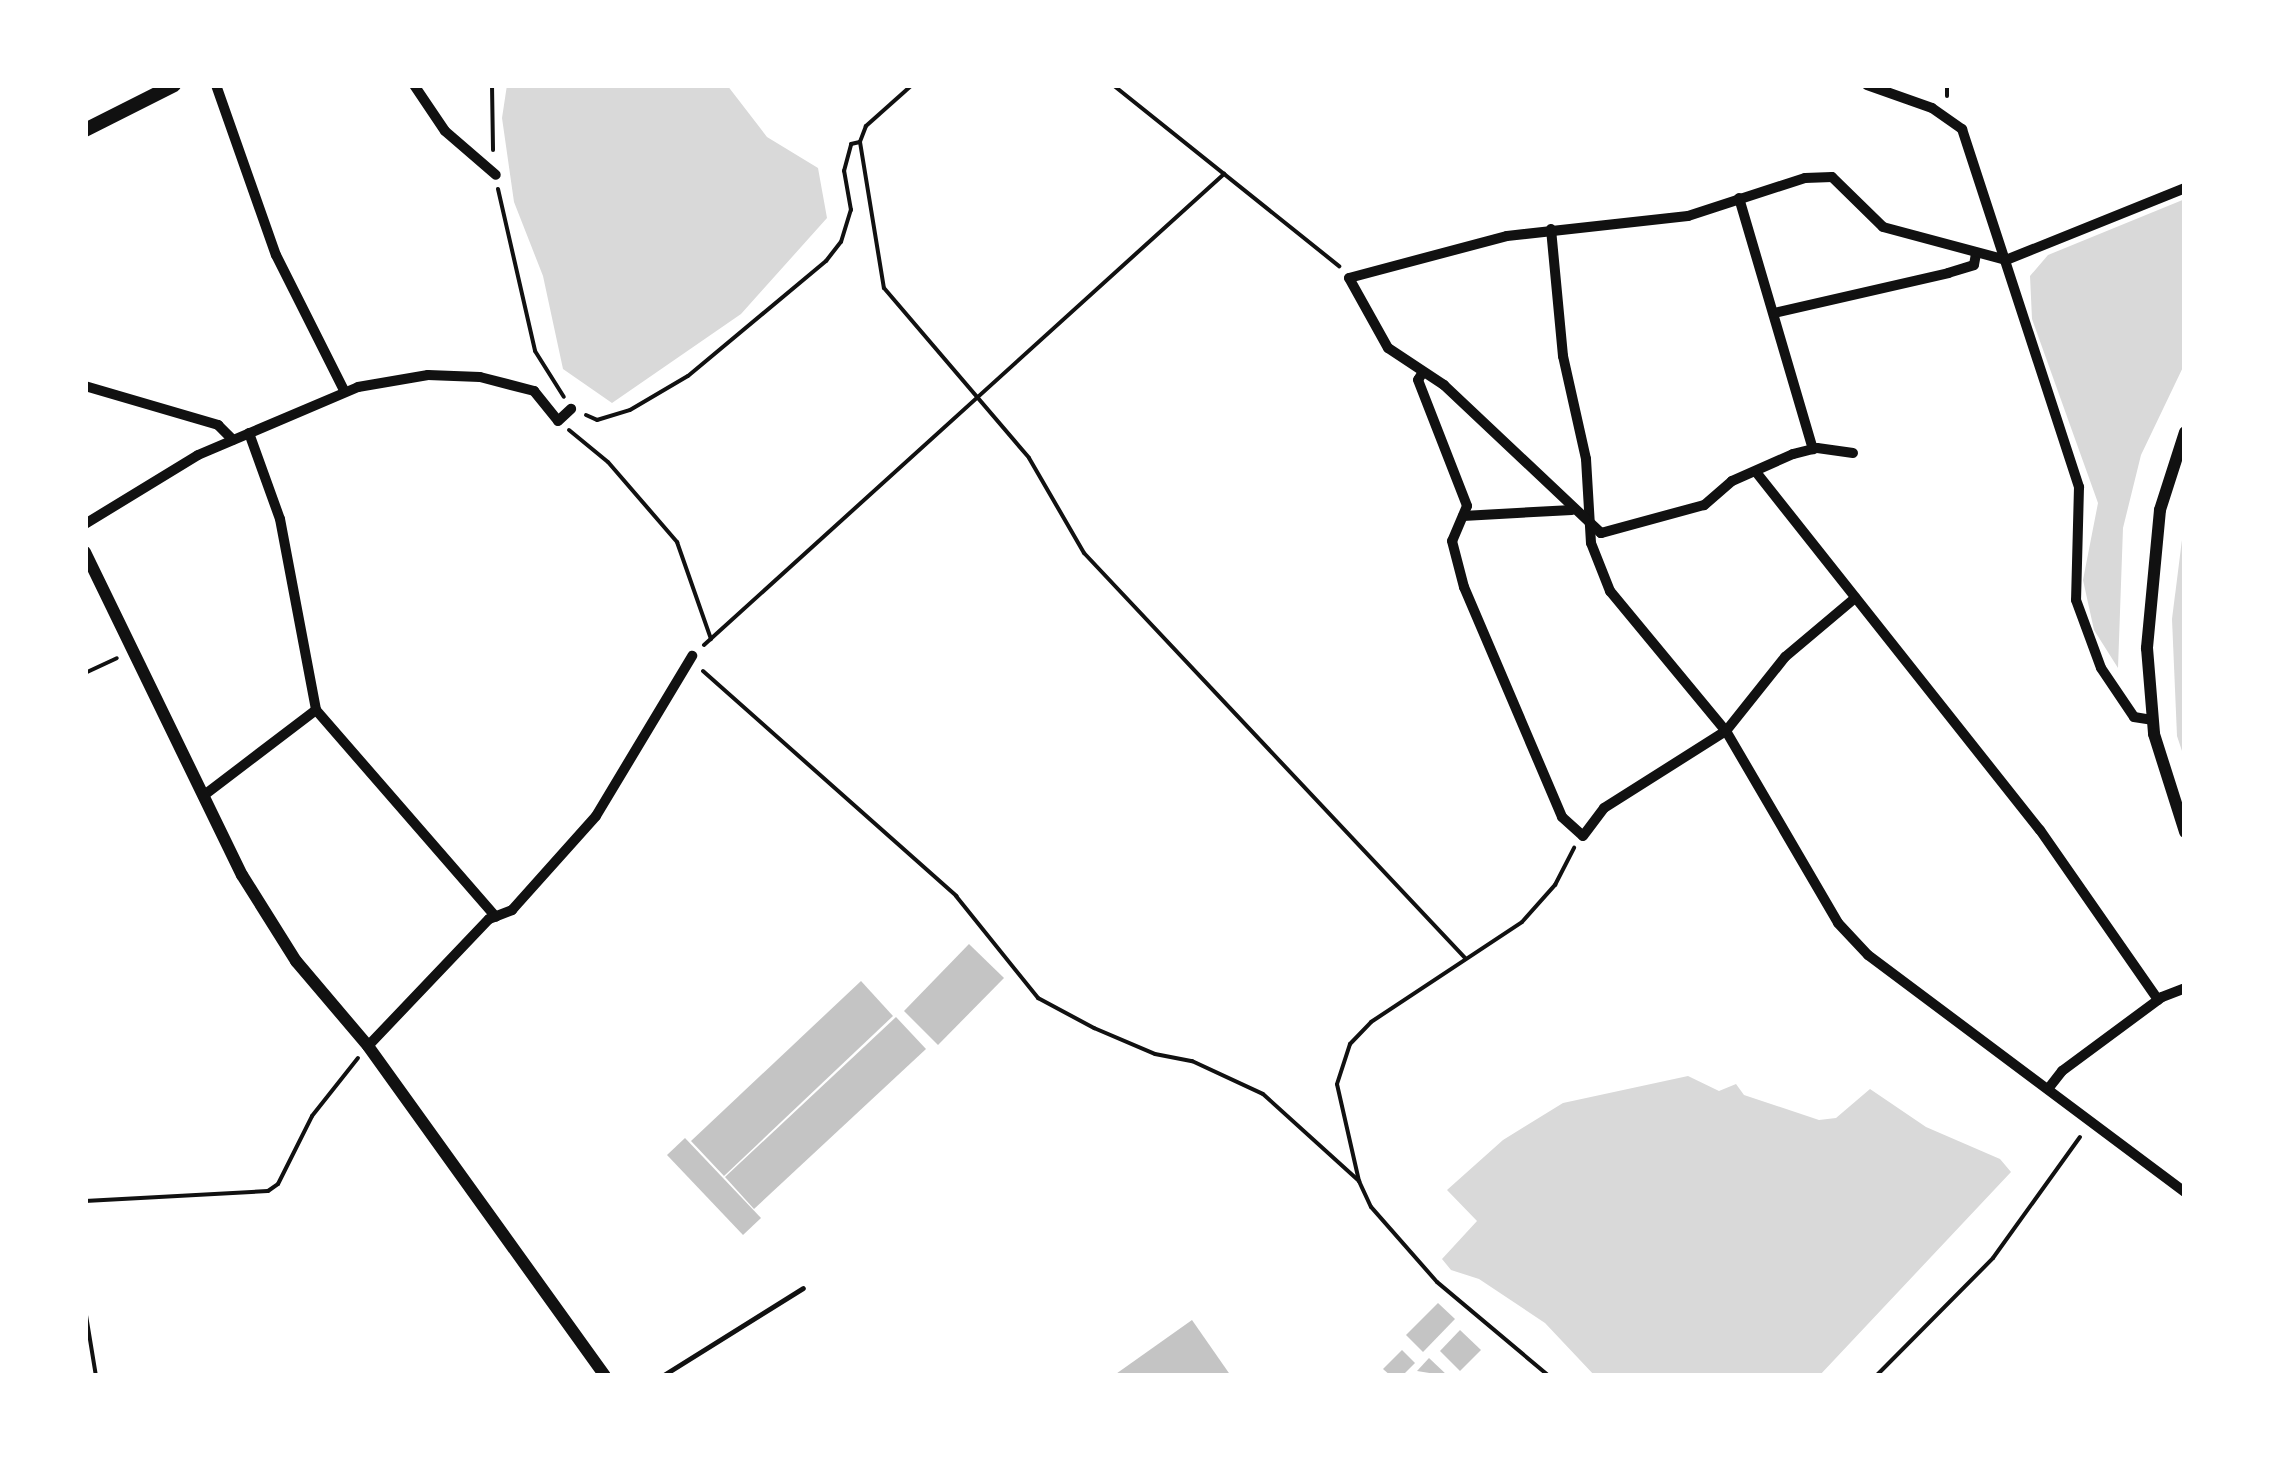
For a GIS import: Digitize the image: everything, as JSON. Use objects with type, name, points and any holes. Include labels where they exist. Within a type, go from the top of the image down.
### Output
[{"type":"main road","points":[[85,130],[174,85]]},
{"type":"street","points":[[216,85],[276,255],[346,392]]},
{"type":"street","points":[[414,85],[445,131],[496,175]]},
{"type":"street","points":[[1867,85],[1932,108],[1962,129],[2079,486],[2076,600],[2101,668],[2134,717],[2152,720]]},
{"type":"street","points":[[1853,453],[1813,449],[1756,472],[1682,514],[1601,533],[1423,372],[1388,348],[1349,278],[1551,229],[1688,216],[1739,198],[1832,177],[1883,227],[2006,260],[2185,188]]},
{"type":"street","points":[[1739,198],[1813,449]]},
{"type":"street","points":[[1551,229],[1590,527],[1610,591],[1726,731],[1838,923],[1868,956],[2185,1192]]},
{"type":"street","points":[[1774,313],[1948,273],[1974,265],[1976,254]]},
{"type":"street","points":[[1423,372],[1418,380],[1467,506],[1452,541],[1464,586],[1562,817],[1583,836],[1604,808],[1726,731],[1785,656],[1856,598]]},
{"type":"street","points":[[85,524],[233,440],[346,392],[428,375],[480,377],[534,390],[558,421],[571,409]]},
{"type":"street","points":[[85,386],[218,425],[233,440]]},
{"type":"street","points":[[249,432],[280,519],[316,710],[496,917]]},
{"type":"street","points":[[2185,432],[2160,510],[2150,574],[2152,720],[2185,832]]},
{"type":"street","points":[[1756,472],[2040,830],[2158,1000]]},
{"type":"street","points":[[1463,516],[1572,510]]},
{"type":"street","points":[[85,552],[130,652],[203,796],[296,962],[368,1046],[605,1376]]},
{"type":"street","points":[[368,1046],[496,917],[512,910],[596,816],[692,656]]},
{"type":"street","points":[[203,796],[316,710]]},
{"type":"street","points":[[2048,1089],[2062,1071],[2158,1000],[2185,988]]},
{"type":"lane","points":[[662,1376],[803,1288]]},
{"type":"path","points":[[492,85],[496,175],[535,352],[571,409],[597,420],[630,410],[688,376],[826,261],[841,242],[850,210],[844,171],[851,144],[860,142]]},
{"type":"path","points":[[912,85],[866,126],[860,142],[884,288],[1030,458],[1084,553],[1466,958]]},
{"type":"path","points":[[1113,85],[1326,252],[1349,278]]},
{"type":"path","points":[[1224,174],[692,656],[710,680],[956,896],[1038,998],[1110,1034],[1192,1060],[1262,1094],[1358,1181]]},
{"type":"path","points":[[558,421],[608,462],[677,542],[711,639]]},
{"type":"path","points":[[85,673],[130,652]]},
{"type":"path","points":[[1549,1376],[1437,1282],[1371,1207],[1358,1181],[1338,1084],[1350,1044],[1370,1022],[1522,922],[1554,885],[1583,836]]},
{"type":"path","points":[[85,1201],[268,1192],[278,1184],[312,1116],[368,1046]]},
{"type":"path","points":[[1876,1376],[1993,1258],[2092,1121]]},
{"type":"path","points":[[85,1309],[96,1376]]},
{"type":"shaded area","points":[[507,85],[727,85],[767,137],[818,168],[827,218],[741,314],[612,403],[563,369],[543,276],[514,202],[502,118]]},
{"type":"shaded area","points":[[2185,199],[2185,363],[2141,455],[2123,528],[2118,668],[2094,630],[2083,580],[2098,503],[2032,319],[2030,276],[2048,255]]},
{"type":"shaded area","points":[[2185,516],[2185,760],[2177,736],[2172,619]]},
{"type":"shaded area","points":[[1688,1076],[1719,1091],[1736,1084],[1744,1095],[1819,1120],[1836,1118],[1870,1089],[1926,1127],[2000,1159],[2011,1172],[1819,1376],[1595,1376],[1545,1323],[1479,1279],[1451,1270],[1442,1259],[1477,1221],[1447,1190],[1503,1140],[1563,1103]]},
{"type":"building","points":[[969,944],[1004,978],[938,1045],[904,1011]]},
{"type":"building","points":[[861,981],[893,1016],[724,1176],[691,1141]]},
{"type":"building","points":[[896,1017],[926,1049],[754,1209],[725,1177]]},
{"type":"building","points":[[685,1138],[761,1218],[743,1235],[667,1155]]},
{"type":"building","points":[[1438,1303],[1455,1319],[1423,1352],[1406,1335]]},
{"type":"building","points":[[1192,1320],[1231,1376],[1113,1376]]},
{"type":"building","points":[[1460,1330],[1481,1350],[1460,1371],[1440,1351]]},
{"type":"building","points":[[1402,1350],[1415,1363],[1402,1376],[1391,1376],[1383,1369]]},
{"type":"building","points":[[1429,1358],[1448,1376],[1417,1371]]}]
